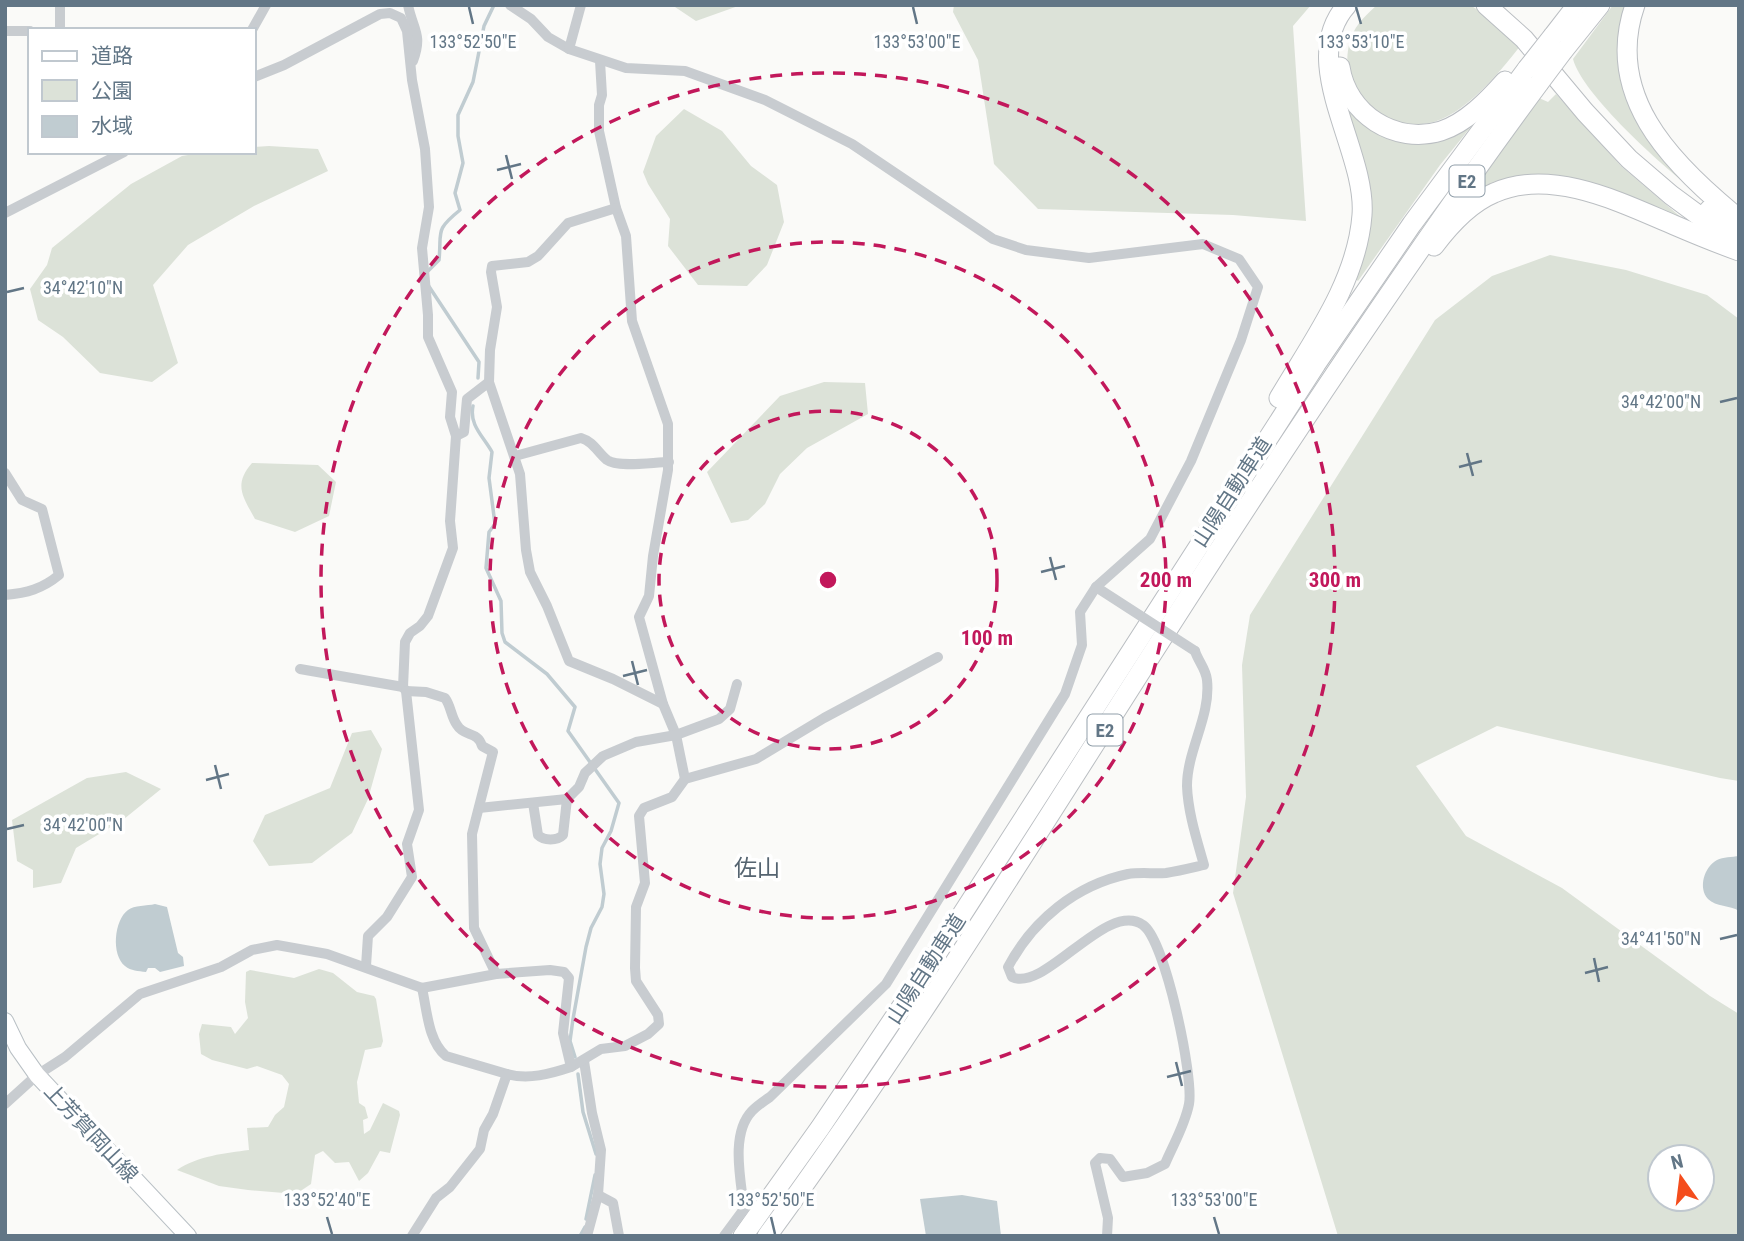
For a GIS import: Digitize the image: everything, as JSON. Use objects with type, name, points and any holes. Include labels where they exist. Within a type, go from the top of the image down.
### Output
[{"type":"highway","points":[[1165,596],[1322,326],[1357,247],[1362,214],[1361,188],[1332,90],[1328,65],[1335,26],[1347,5]]},
{"type":"highway","points":[[1362,5],[1351,19],[1344,36],[1340,69],[1344,86],[1351,99],[1372,121],[1406,134],[1442,130],[1459,122],[1491,96],[1529,71],[1558,43]]},
{"type":"highway","points":[[1486,5],[1524,39],[1584,112],[1629,159],[1671,195],[1739,245]]},
{"type":"highway","points":[[1504,5],[1531,31],[1605,120],[1639,154],[1675,186],[1739,228]]},
{"type":"highway","name":"山陽自動車道","points":[[1558,43],[1577,5]]},
{"type":"highway","name":"山陽自動車道","points":[[767,1236],[802,1171],[930,965],[1165,596],[1362,295],[1412,224],[1529,71],[1600,5]]},
{"type":"highway","points":[[1635,5],[1628,25],[1626,49],[1628,76],[1635,100],[1655,134],[1688,173],[1739,219]]},
{"type":"highway","name":"山陽自動車道","points":[[743,1236],[802,1171],[942,984],[1193,590],[1472,173],[1529,71]]},
{"type":"highway","points":[[1398,281],[1419,264],[1444,233],[1465,213],[1494,193],[1530,184],[1566,186],[1608,197],[1739,251]]},
{"type":"main road","name":"上芳賀岡山線","points":[[5,1021],[18,1048],[37,1075],[188,1236]]},
{"type":"street","points":[[60,5],[60,28]]},
{"type":"street","points":[[253,28],[266,5]]},
{"type":"street","points":[[408,5],[419,46],[412,64]]},
{"type":"street","points":[[510,5],[531,19],[548,37],[600,61],[626,68],[685,71],[765,100],[852,144],[993,239],[1026,250],[1089,258],[1203,244],[1239,259],[1258,286],[1241,340],[1191,461],[1150,539],[1096,587],[1080,612],[1082,645],[1065,694],[886,984],[751,1112],[743,1125],[739,1150],[744,1209],[724,1236]]},
{"type":"street","points":[[569,49],[581,5]]},
{"type":"street","points":[[256,76],[284,65],[380,14],[390,13],[401,18],[407,31],[412,80],[425,149],[429,207],[422,248],[428,337],[452,393],[450,417],[456,436],[450,522],[453,548],[428,616],[410,633],[405,642],[405,689],[419,810],[407,844],[413,868],[412,877],[387,918],[368,936],[366,966]]},
{"type":"street","points":[[5,31],[28,31]]},
{"type":"street","points":[[600,61],[602,95],[599,104],[599,131],[616,208],[626,236],[632,321],[668,424],[669,462],[649,596],[639,617],[663,704],[676,736],[685,779]]},
{"type":"street","points":[[5,213],[120,154]]},
{"type":"street","points":[[616,208],[568,223],[538,256],[528,262],[492,265],[497,307],[490,350],[489,382],[520,474],[530,572],[569,661],[663,704]]},
{"type":"street","points":[[456,436],[464,432],[467,399],[489,382]]},
{"type":"street","points":[[514,456],[581,439],[592,444],[608,461],[620,465],[669,462]]},
{"type":"street","points":[[5,473],[22,500],[42,509],[59,575],[44,587],[5,595]]},
{"type":"street","points":[[1096,587],[1195,651],[1207,681],[1205,706],[1191,753],[1187,786],[1190,812],[1204,865],[1166,873],[1132,874],[1098,882],[1055,908],[1042,920],[1008,967],[1012,977],[1018,980],[1031,977],[1105,926],[1130,921],[1143,924],[1157,945],[1180,1029],[1188,1075],[1189,1103],[1166,1164],[1157,1170],[1123,1177],[1110,1159],[1100,1158],[1095,1163],[1108,1218],[1107,1236]]},
{"type":"street","points":[[422,988],[431,1030],[439,1050],[446,1056],[520,1078],[571,1067],[601,1049],[625,1046],[648,1034],[659,1024],[658,1015],[636,981],[635,968],[636,907],[645,883],[639,817],[644,808],[672,797],[685,779],[756,759],[824,718],[938,657]]},
{"type":"street","points":[[300,669],[446,698],[456,724],[464,732],[474,734],[482,746],[493,752],[472,834],[474,928],[496,974]]},
{"type":"street","points":[[533,803],[538,835],[547,839],[560,838],[563,835],[568,799],[603,756],[636,743],[676,736],[719,719],[730,709],[737,684]]},
{"type":"street","points":[[480,808],[568,799]]},
{"type":"street","points":[[5,1104],[37,1075],[65,1057],[141,994],[221,967],[252,950],[277,945],[327,954],[422,988],[496,974],[550,970],[564,972],[569,978],[563,1032],[571,1067]]},
{"type":"street","points":[[584,1061],[601,1150],[598,1195],[587,1236]]},
{"type":"street","points":[[412,1236],[436,1198],[450,1187],[480,1149],[484,1130],[493,1114],[507,1074]]},
{"type":"street","points":[[598,1195],[613,1203],[619,1236]]},
{"type":"green space","points":[[672,5],[741,5],[696,21]]},
{"type":"green space","points":[[954,5],[1311,5],[1293,26],[1306,221],[1233,215],[1038,209],[994,164],[978,60],[953,12]]},
{"type":"green space","points":[[1377,5],[1470,5],[1500,24],[1521,45],[1480,92],[1455,112],[1429,123],[1393,121],[1365,103],[1349,74],[1347,56],[1353,33]]},
{"type":"green space","points":[[1613,5],[1629,5],[1619,51],[1695,191],[1664,166],[1607,110],[1580,74],[1573,59]]},
{"type":"green space","points":[[1556,94],[1621,166],[1683,219],[1567,179],[1461,204],[1539,98],[1548,102]]},
{"type":"green space","points":[[1349,105],[1379,133],[1467,125],[1470,128],[1440,165],[1358,281],[1353,277],[1363,251],[1342,108]]},
{"type":"green space","points":[[684,109],[722,131],[751,166],[777,185],[784,222],[767,265],[747,286],[698,285],[668,246],[670,219],[643,172],[656,136]]},
{"type":"green space","points":[[256,147],[318,149],[328,171],[254,206],[188,245],[153,285],[178,363],[152,382],[100,373],[63,337],[38,320],[30,289],[47,265],[52,248],[131,184],[182,156],[256,154]]},
{"type":"green space","points":[[1550,255],[1626,270],[1707,295],[1739,319],[1739,781],[1497,726],[1416,766],[1466,836],[1562,888],[1710,996],[1739,1014],[1739,1236],[1338,1236],[1233,893],[1246,797],[1242,665],[1250,615],[1435,320],[1492,276]]},
{"type":"green space","points":[[824,382],[865,383],[868,414],[807,448],[780,474],[765,504],[748,520],[731,523],[707,472],[780,396]]},
{"type":"green space","points":[[252,463],[318,465],[336,482],[329,516],[295,532],[255,519],[241,485]]},
{"type":"green space","points":[[371,730],[382,749],[368,799],[352,833],[312,863],[269,866],[253,841],[265,815],[330,788],[352,733]]},
{"type":"green space","points":[[126,772],[161,789],[124,819],[76,848],[61,883],[33,888],[33,870],[17,861],[12,820],[87,778]]},
{"type":"green space","points":[[319,969],[333,973],[357,992],[374,996],[376,999],[383,1041],[381,1047],[365,1050],[357,1082],[359,1103],[365,1107],[368,1118],[363,1120],[364,1134],[370,1130],[383,1103],[399,1111],[390,1153],[380,1151],[368,1173],[359,1181],[349,1162],[335,1163],[323,1151],[315,1155],[311,1184],[296,1194],[219,1186],[177,1170],[203,1158],[249,1150],[247,1128],[268,1127],[284,1107],[289,1084],[282,1075],[257,1066],[247,1069],[212,1060],[201,1054],[199,1034],[202,1024],[231,1027],[235,1034],[248,1018],[245,1002],[246,972],[250,970],[294,978]]},
{"type":"water","points":[[1739,856],[1739,911],[1711,902],[1705,894],[1703,884],[1712,863],[1722,858]]},
{"type":"water","points":[[155,904],[167,907],[178,953],[183,957],[184,966],[160,972],[155,968],[148,968],[146,972],[132,970],[125,966],[118,954],[117,929],[123,915],[131,908]]},
{"type":"water","points":[[962,1195],[997,1201],[1001,1236],[926,1236],[920,1199]]},
{"type":"waterway","points":[[428,271],[439,260],[443,227],[460,210],[455,193],[463,163],[458,136],[458,115],[473,82],[484,26],[494,5]]},
{"type":"waterway","points":[[428,285],[479,362],[478,378]]},
{"type":"waterway","points":[[473,406],[475,425],[492,452],[489,478],[495,524],[489,532],[486,568],[501,601],[502,633],[505,642],[547,674],[575,707],[568,731],[619,803],[611,831],[602,848],[600,864],[604,894],[602,907],[591,928],[586,947],[573,1019],[570,1041],[575,1057]]},
{"type":"waterway","points":[[578,1074],[583,1112],[596,1154]]},
{"type":"waterway","points":[[586,1219],[595,1175]]},
{"type":"waterway","points":[[580,1236],[585,1227]]},
{"type":"district","name":"佐山","points":[[757,868]]}]
